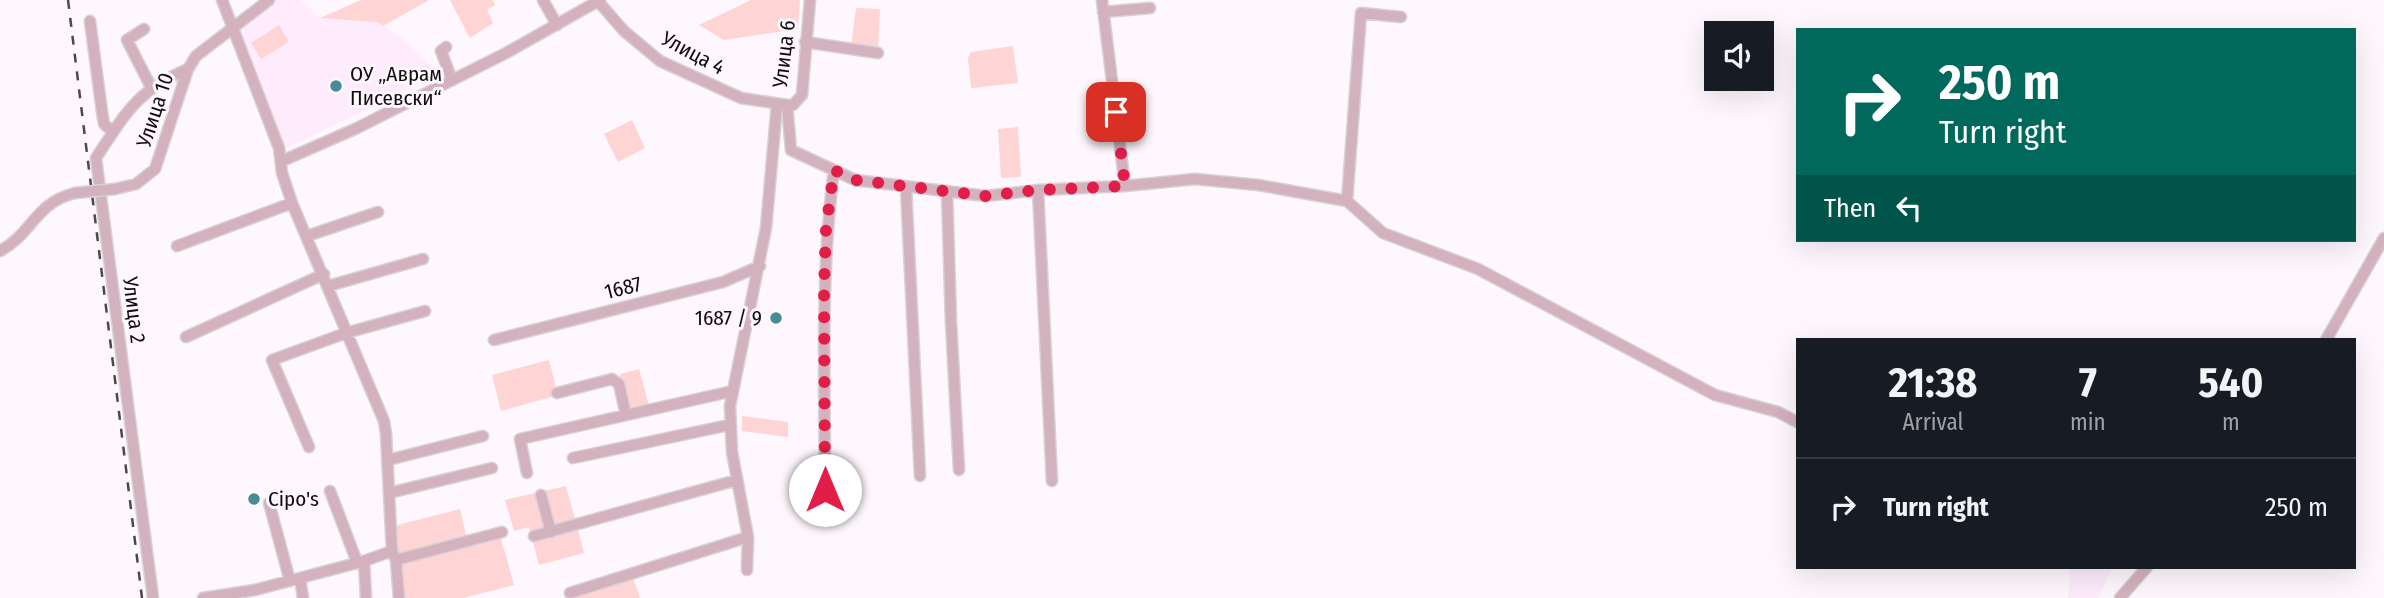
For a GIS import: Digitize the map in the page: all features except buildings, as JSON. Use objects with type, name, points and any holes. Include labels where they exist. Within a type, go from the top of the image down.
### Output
[{"type":"street","points":[[222,0],[279,148],[282,173],[292,203],[384,421],[399,598]]},
{"type":"street","name":"Улица 10","points":[[0,251],[23,232],[43,208],[55,200],[75,193],[136,184],[155,169],[188,69],[204,49],[268,0]]},
{"type":"street","points":[[543,0],[557,25]]},
{"type":"street","name":"Улица 6","points":[[782,104],[793,105],[802,94],[810,0]]},
{"type":"street","points":[[1102,0],[1125,186]]},
{"type":"street","points":[[282,161],[355,129],[506,53],[598,1]]},
{"type":"street","name":"Улица 4","points":[[598,1],[624,31],[660,61],[741,98],[782,104]]},
{"type":"street","points":[[1103,12],[1150,8]]},
{"type":"street","points":[[1347,201],[1361,13],[1401,17]]},
{"type":"street","points":[[90,21],[104,124],[113,132]]},
{"type":"street","points":[[145,29],[127,40],[151,87]]},
{"type":"street","points":[[805,42],[878,53]]},
{"type":"street","points":[[446,47],[441,51],[452,80]]},
{"type":"street","name":"Улица 2","points":[[153,598],[96,158],[131,107],[151,87],[188,69]]},
{"type":"street","points":[[782,104],[791,150],[855,180],[986,196],[1195,179],[1258,185],[1347,201],[1383,233],[1478,269],[1715,395],[1778,412],[1796,421]]},
{"type":"street","points":[[747,570],[748,537],[729,425],[747,318],[760,266],[782,104]]},
{"type":"street","points":[[825,490],[824,288],[826,228],[834,170]]},
{"type":"street","points":[[906,187],[920,476]]},
{"type":"street","points":[[1038,190],[1052,481]]},
{"type":"street","points":[[947,191],[959,470]]},
{"type":"street","points":[[177,247],[292,203]]},
{"type":"street","points":[[307,236],[378,212]]},
{"type":"street","points":[[2327,338],[2384,237]]},
{"type":"street","points":[[328,286],[423,259]]},
{"type":"street","name":"1687","points":[[494,340],[723,282],[760,266]]},
{"type":"street","points":[[186,337],[324,274]]},
{"type":"street","points":[[309,447],[272,360],[346,333],[425,311]]},
{"type":"street","points":[[558,393],[612,379],[619,384],[626,415]]},
{"type":"street","points":[[527,473],[520,439],[733,391]]},
{"type":"street","points":[[573,458],[729,425]]},
{"type":"street","points":[[388,460],[483,436]]},
{"type":"street","points":[[389,493],[492,468]]},
{"type":"street","points":[[534,536],[737,480]]},
{"type":"street","points":[[330,491],[360,562],[366,598]]},
{"type":"street","points":[[541,495],[551,531]]},
{"type":"street","points":[[269,503],[303,598]]},
{"type":"street","points":[[203,598],[230,595],[360,562],[502,532]]},
{"type":"street","points":[[570,593],[748,537]]},
{"type":"street","points":[[2120,598],[2145,569]]},
{"type":"shaded area","name":"ОУ „Аврам Писевски“","points":[[270,0],[301,0],[320,18],[377,22],[405,40],[437,73],[284,149],[235,30]]},
{"type":"shaded area","points":[[361,0],[429,0],[383,26],[377,22],[320,18]]},
{"type":"shaded area","points":[[450,0],[493,0],[495,5],[487,10],[493,23],[470,38]]},
{"type":"shaded area","points":[[751,0],[800,0],[798,29],[724,40],[699,25]]},
{"type":"shaded area","points":[[856,8],[880,9],[878,51],[851,47]]},
{"type":"shaded area","points":[[279,25],[289,42],[261,59],[251,43]]},
{"type":"shaded area","points":[[1013,46],[1018,83],[971,88],[968,58],[971,52]]},
{"type":"shaded area","points":[[632,120],[645,148],[618,162],[604,134]]},
{"type":"shaded area","points":[[1018,127],[1021,177],[1001,178],[998,129]]},
{"type":"shaded area","points":[[549,360],[558,395],[501,411],[492,375]]},
{"type":"shaded area","points":[[639,369],[649,406],[628,410],[620,374]]},
{"type":"shaded area","points":[[742,416],[788,422],[788,437],[742,431]]},
{"type":"shaded area","points":[[566,486],[584,553],[539,565],[529,527],[514,531],[505,500]]},
{"type":"shaded area","points":[[460,509],[467,539],[400,558],[395,552],[394,526]]},
{"type":"shaded area","points":[[500,535],[514,585],[463,598],[402,598],[399,561]]},
{"type":"shaded area","points":[[2070,569],[2112,569],[2098,598],[2068,598]]},
{"type":"shaded area","points":[[633,578],[640,598],[563,598]]},
{"type":"railway","points":[[68,0],[142,598]]},
{"type":"place","name":"ОУ „Аврам Писевски“","points":[[336,86]]},
{"type":"place","name":"1687 / 9","points":[[776,318]]},
{"type":"place","name":"Cipo's","points":[[254,499]]},
{"type":"route","points":[[825,490],[824,288],[826,228],[834,170],[855,180],[986,196],[1038,190],[1125,186],[1116,112]]}]
